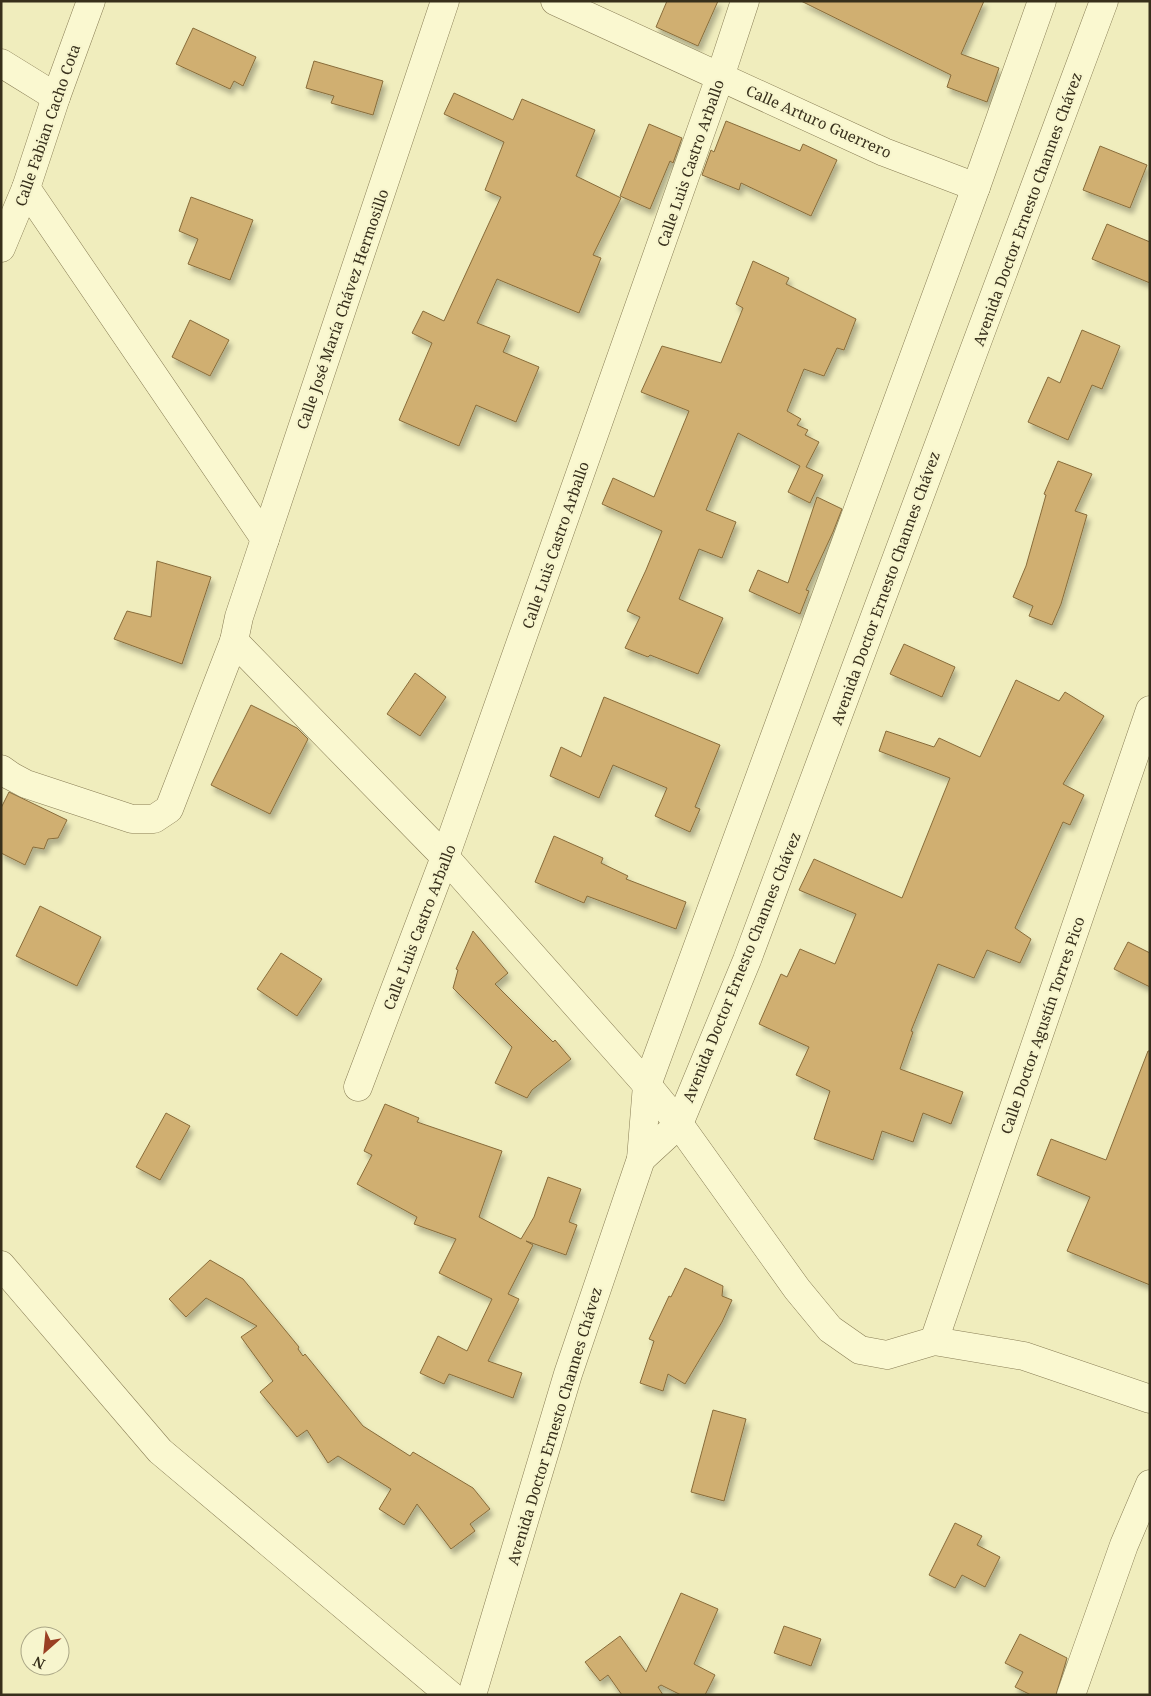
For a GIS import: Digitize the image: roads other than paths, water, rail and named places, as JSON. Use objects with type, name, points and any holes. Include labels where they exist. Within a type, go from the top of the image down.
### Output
[{"type":"street","name":"Calle Fabian Cacho Cota","points":[[1,248],[26,188],[56,97],[91,1]]},
{"type":"street","name":"Calle José María Chávez Hermosillo","points":[[1,769],[26,784],[132,819],[154,819],[169,809],[236,629],[446,1]]},
{"type":"street","name":"Calle Arturo Guerrero","points":[[555,1],[884,152],[976,187]]},
{"type":"street","name":"Calle Luis Castro Arballo","points":[[358,1087],[445,857],[720,77],[745,1]]},
{"type":"street","name":"Avenida Doctor Ernesto Channes Chávez","points":[[472,1695],[568,1374],[641,1159],[647,1085],[976,187],[1042,1]]},
{"type":"street","name":"Avenida Doctor Ernesto Channes Chávez","points":[[641,1159],[679,1124],[747,960],[1104,1]]},
{"type":"street","points":[[1,63],[56,97]]},
{"type":"street","points":[[26,188],[265,539]]},
{"type":"street","points":[[236,629],[445,857],[647,1085],[679,1124],[797,1289],[830,1329],[860,1350],[887,1355],[934,1341],[1024,1356],[1150,1399]]},
{"type":"street","name":"Calle Doctor Agustín Torres Pico","points":[[934,1341],[1150,710]]},
{"type":"street","points":[[1,1265],[160,1451],[450,1695]]},
{"type":"street","points":[[1071,1695],[1124,1545],[1150,1484]]}]
